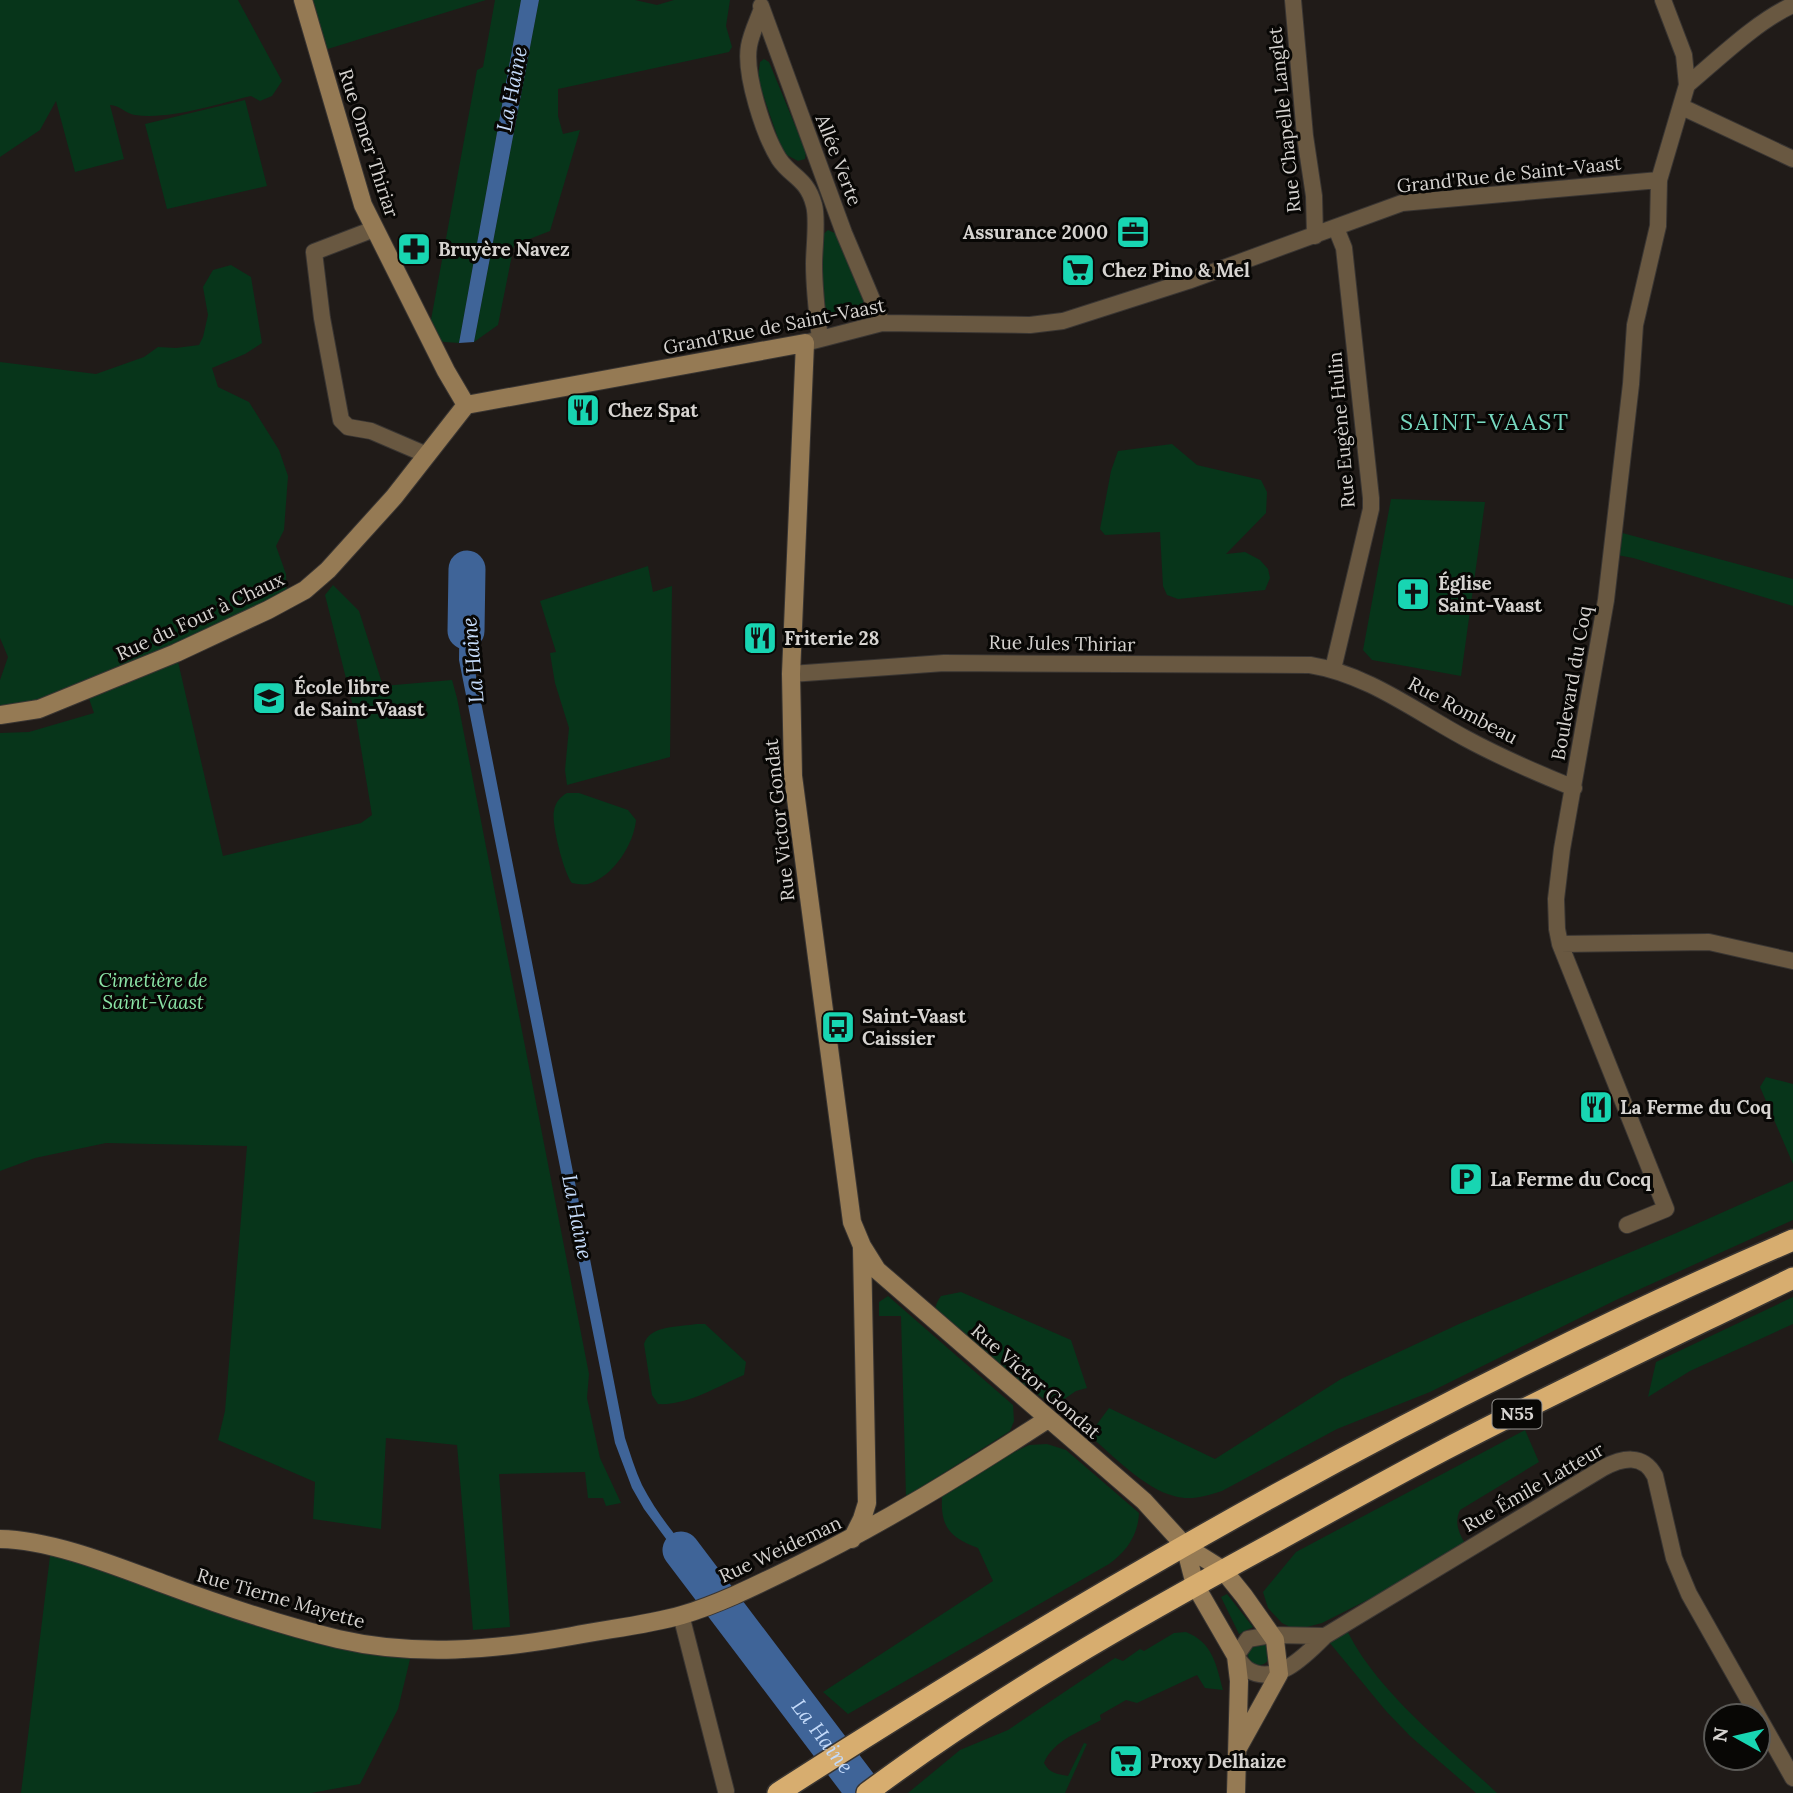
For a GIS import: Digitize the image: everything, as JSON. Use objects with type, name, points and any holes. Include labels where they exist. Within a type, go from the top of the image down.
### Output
[{"type":"highway","name":"N55","points":[[778,1793],[867,1735],[1211,1529],[1598,1329],[1793,1240]]},
{"type":"highway","name":"N55","points":[[867,1793],[1017,1689],[1195,1585],[1444,1450],[1793,1278]]},
{"type":"street","name":"Rue Omer Thiriar","points":[[303,0],[354,179],[374,229],[466,405]]},
{"type":"street","name":"Rue Chapelle Langlet","points":[[1293,0],[1305,136],[1314,196],[1315,236]]},
{"type":"street","points":[[1663,0],[1684,55],[1687,85]]},
{"type":"street","name":"Allée Verte","points":[[761,5],[844,233],[883,323]]},
{"type":"street","name":"Allée Verte","points":[[761,5],[748,47],[751,88],[773,147],[785,166],[806,186],[815,207],[812,341]]},
{"type":"street","points":[[1687,85],[1760,26],[1793,5]]},
{"type":"street","name":"Boulevard du Coq","points":[[1627,1225],[1666,1209],[1560,944],[1556,899],[1606,600],[1630,398],[1635,325],[1658,226],[1659,180],[1687,85]]},
{"type":"street","points":[[1682,107],[1793,159]]},
{"type":"street","name":"Grand'Rue de Saint-Vaast","points":[[466,405],[812,341],[883,323],[1030,325],[1063,321],[1188,281],[1392,206],[1659,180]]},
{"type":"street","name":"Rue Eugène Hulin","points":[[1333,669],[1371,509],[1344,248],[1336,228]]},
{"type":"street","points":[[374,229],[315,251],[314,255],[322,318],[341,420],[348,427],[371,431],[427,455]]},
{"type":"street","name":"Rue Victor Gondat","points":[[812,341],[791,674],[793,776],[852,1222],[862,1246],[877,1270],[1144,1501],[1185,1546]]},
{"type":"street","name":"Rue du Four à Chaux","points":[[0,715],[39,709],[163,658],[256,616],[305,590],[337,561],[394,497],[466,405]]},
{"type":"street","name":"Rue Jules Thiriar","points":[[791,674],[944,663],[1297,664],[1333,669]]},
{"type":"street","name":"Rue Rombeau","points":[[1333,669],[1394,697],[1465,738],[1574,788]]},
{"type":"street","points":[[1560,944],[1709,942],[1793,961]]},
{"type":"street","name":"Rue Victor Gondat","points":[[852,1539],[867,1503],[862,1246]]},
{"type":"street","name":"Rue Weideman","points":[[681,1615],[733,1596],[852,1539],[943,1487],[1048,1419]]},
{"type":"street","name":"Rue Émile Latteur","points":[[1279,1674],[1325,1636],[1603,1468],[1623,1459],[1641,1461],[1652,1470],[1658,1483],[1674,1558],[1689,1594],[1793,1778]]},
{"type":"street","name":"Rue Tierne Mayette","points":[[0,1539],[40,1544],[89,1558],[228,1608],[338,1639],[412,1651],[485,1649],[536,1643],[681,1615]]},
{"type":"street","points":[[1185,1546],[1223,1570],[1272,1635],[1279,1654],[1279,1674],[1238,1748]]},
{"type":"street","points":[[1185,1546],[1195,1585],[1236,1656],[1247,1669],[1279,1674]]},
{"type":"street","points":[[681,1615],[726,1791]]},
{"type":"street","points":[[1236,1793],[1236,1656],[1248,1639],[1272,1635],[1325,1636]]},
{"type":"green space","points":[[0,0],[238,0],[282,81],[272,96],[260,101],[251,96],[178,113],[135,115],[110,105],[124,159],[75,172],[56,101],[40,130],[0,157]]},
{"type":"green space","points":[[303,0],[486,0],[318,52]]},
{"type":"green space","points":[[495,0],[521,0],[459,343],[431,341],[428,336],[477,70],[483,67]]},
{"type":"green space","points":[[539,0],[635,0],[657,5],[674,0],[730,0],[726,26],[732,47],[729,52],[558,89],[558,116],[563,134],[580,130],[550,231],[514,245],[498,325],[474,342]]},
{"type":"green space","points":[[764,59],[769,62],[806,152],[805,159],[798,161],[783,153],[758,77],[760,62]]},
{"type":"green space","points":[[245,100],[267,186],[167,209],[145,124]]},
{"type":"green space","points":[[828,230],[839,235],[863,294],[863,304],[833,313],[826,309],[820,291],[821,236]]},
{"type":"green space","name":"Cimetière de Saint-Vaast","points":[[231,265],[251,277],[262,343],[245,354],[212,368],[218,387],[249,402],[279,450],[288,476],[284,530],[276,546],[286,574],[287,600],[176,653],[223,856],[361,823],[372,815],[356,718],[325,595],[333,585],[359,611],[383,686],[452,680],[457,698],[589,1374],[587,1398],[600,1458],[621,1503],[606,1506],[603,1498],[588,1498],[585,1472],[499,1474],[510,1627],[473,1630],[457,1445],[386,1438],[381,1529],[313,1519],[315,1482],[218,1440],[225,1411],[247,1146],[106,1143],[35,1158],[0,1171],[0,733],[29,732],[94,713],[86,690],[0,715],[0,680],[8,657],[0,638],[0,362],[96,374],[144,357],[158,347],[199,345],[208,315],[203,287],[213,270]]},
{"type":"green space","points":[[1172,444],[1197,465],[1261,480],[1267,492],[1266,513],[1226,554],[1245,552],[1260,560],[1268,569],[1270,578],[1265,590],[1178,599],[1167,595],[1163,586],[1160,532],[1105,535],[1100,529],[1111,471],[1118,451]]},
{"type":"green space","points":[[1391,499],[1485,502],[1461,676],[1372,660],[1363,650]]},
{"type":"green space","points":[[1615,531],[1793,579],[1793,606],[1612,554]]},
{"type":"green space","points":[[648,566],[653,592],[672,586],[670,757],[567,785],[565,770],[569,728],[555,683],[550,653],[556,652],[540,601]]},
{"type":"green space","points":[[567,793],[579,793],[628,810],[636,820],[631,839],[621,858],[606,874],[588,884],[572,883],[559,848],[554,811],[558,800]]},
{"type":"green space","points":[[1766,1077],[1793,1084],[1793,1164],[1760,1087]]},
{"type":"green space","points":[[1793,1181],[1793,1220],[1618,1299],[1430,1392],[1337,1429],[1222,1491],[1192,1498],[1163,1492],[1129,1470],[1089,1435],[1109,1408],[1215,1459],[1341,1379],[1459,1324]]},
{"type":"green space","points":[[961,1292],[1071,1340],[1087,1388],[1076,1391],[1054,1406],[938,1324],[935,1309],[941,1296]]},
{"type":"green space","points":[[888,1296],[1013,1405],[1014,1421],[1010,1431],[906,1497],[901,1316],[879,1316],[879,1302]]},
{"type":"green space","points":[[1793,1297],[1793,1324],[1690,1371],[1648,1397],[1656,1362]]},
{"type":"green space","points":[[705,1324],[746,1362],[744,1375],[691,1399],[658,1404],[652,1395],[644,1344],[652,1333],[659,1330]]},
{"type":"green space","points":[[1525,1430],[1539,1462],[1460,1510],[1458,1526],[1468,1549],[1322,1623],[1294,1629],[1282,1623],[1268,1608],[1263,1592],[1296,1552]]},
{"type":"green space","points":[[1047,1444],[1066,1450],[1139,1513],[1134,1535],[1126,1548],[1109,1564],[848,1714],[823,1692],[993,1581],[978,1548],[958,1538],[946,1526],[942,1509],[943,1487],[1029,1445]]},
{"type":"green space","points":[[51,1548],[228,1608],[412,1651],[398,1709],[360,1784],[311,1793],[21,1793]]},
{"type":"green space","points":[[1227,1594],[1253,1627],[1239,1634],[1221,1597]]},
{"type":"green space","points":[[1344,1624],[1357,1648],[1391,1693],[1497,1793],[1476,1793],[1410,1736],[1386,1711],[1329,1642]]},
{"type":"green space","points":[[1186,1632],[1208,1648],[1223,1690],[1205,1688],[1197,1675],[1137,1703],[1126,1700],[1100,1715],[1101,1720],[1054,1748],[1044,1763],[1051,1771],[1068,1776],[1084,1743],[1087,1744],[1065,1793],[908,1793],[960,1750],[1008,1730],[1115,1658],[1123,1661],[1140,1649],[1144,1651],[1174,1633]]},
{"type":"green space","points":[[1259,1643],[1267,1646],[1270,1654],[1267,1662],[1259,1665],[1251,1662],[1248,1654],[1251,1646]]},
{"type":"water","points":[[521,0],[539,0],[474,342],[459,343]]},
{"type":"water","points":[[460,580],[472,580],[471,632],[476,676],[625,1438],[639,1479],[658,1512],[718,1587],[706,1593],[644,1509],[632,1488],[615,1443],[459,660]]},
{"type":"waterway","name":"La Haine","points":[[466,631],[467,569]]},
{"type":"waterway","name":"La Haine","points":[[681,1550],[865,1793]]},
{"type":"place","name":"Assurance 2000","points":[[1133,232]]},
{"type":"place","name":"Bruyère Navez","points":[[414,249]]},
{"type":"place","name":"Chez Pino & Mel","points":[[1078,270]]},
{"type":"place","name":"Chez Spat","points":[[583,410]]},
{"type":"place","name":"Église Saint-Vaast","points":[[1413,594]]},
{"type":"place","name":"Friterie 28","points":[[760,638]]},
{"type":"place","name":"École libre de Saint-Vaast","points":[[269,698]]},
{"type":"place","name":"Saint-Vaast Caissier","points":[[838,1027]]},
{"type":"place","name":"La Ferme du Coq","points":[[1596,1107]]},
{"type":"place","name":"La Ferme du Cocq","points":[[1466,1179]]},
{"type":"place","name":"Proxy Delhaize","points":[[1126,1761]]},
{"type":"district","name":"SAINT-VAAST","points":[[1485,422]]}]
